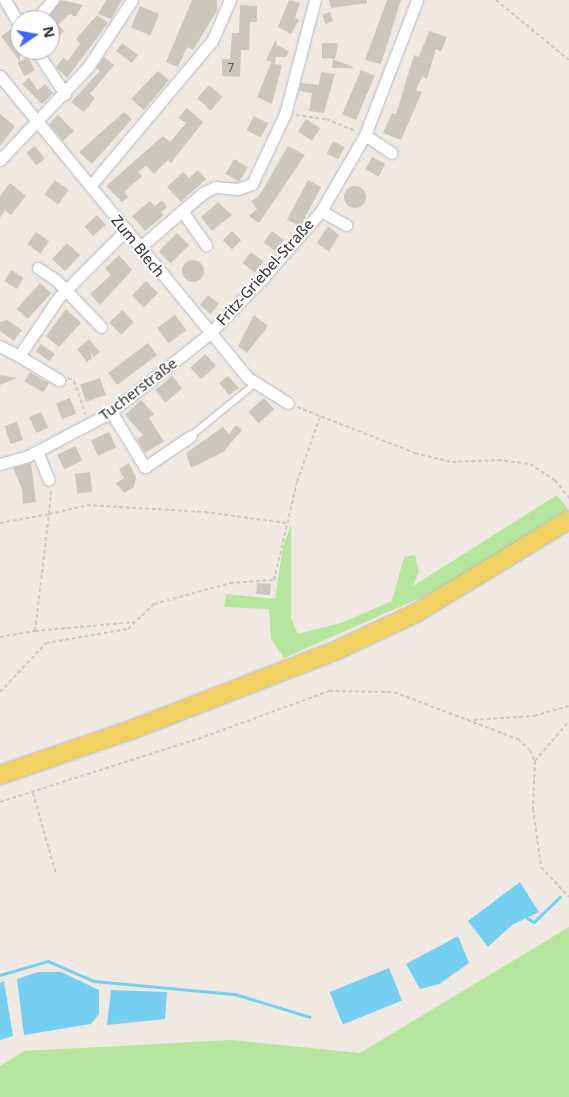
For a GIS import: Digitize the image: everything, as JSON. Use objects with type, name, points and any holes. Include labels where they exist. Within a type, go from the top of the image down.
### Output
[{"type":"main road","points":[[0,775],[131,730],[345,646],[416,613],[569,520]]},
{"type":"street","points":[[44,10],[53,0]]},
{"type":"street","points":[[0,160],[34,123],[66,94],[132,0]]},
{"type":"street","points":[[91,185],[212,41],[230,0]]},
{"type":"street","points":[[139,248],[214,186],[238,189],[252,184],[285,114],[315,0]]},
{"type":"street","name":"Fritz-Griebel-Straße","points":[[209,334],[321,211],[365,135],[417,0]]},
{"type":"street","points":[[43,60],[66,94]]},
{"type":"street","name":"Zum Blech","points":[[0,76],[34,123],[91,185],[125,231],[209,334],[256,383],[288,403]]},
{"type":"street","points":[[365,135],[392,153]]},
{"type":"street","points":[[182,211],[206,245]]},
{"type":"street","name":"Fritz-Griebel-Straße","points":[[321,211],[346,225]]},
{"type":"street","points":[[20,356],[66,291],[125,231]]},
{"type":"street","points":[[38,268],[66,291],[101,327]]},
{"type":"street","name":"Tucherstraße","points":[[0,464],[37,451],[111,412],[209,334]]},
{"type":"street","points":[[0,346],[59,380]]},
{"type":"street","points":[[111,412],[145,467],[191,436]]},
{"type":"street","points":[[37,451],[50,480]]},
{"type":"lane","points":[[191,436],[256,383]]},
{"type":"path","points":[[496,0],[569,60]]},
{"type":"path","points":[[285,114],[326,119],[365,135]]},
{"type":"path","points":[[288,403],[320,418],[415,453],[452,462],[498,460],[530,464],[555,480],[568,497]]},
{"type":"path","points":[[0,692],[46,643],[110,633],[135,622],[154,604],[254,578],[274,580],[286,524],[320,418]]},
{"type":"path","points":[[36,631],[49,514],[50,480]]},
{"type":"path","points":[[0,522],[49,514],[86,505],[205,512],[286,524]]},
{"type":"path","points":[[0,637],[36,631],[135,622]]},
{"type":"path","points":[[0,802],[33,793],[329,691],[394,692],[518,739],[535,761]]},
{"type":"path","points":[[471,720],[534,716],[569,706]]},
{"type":"path","points":[[569,721],[535,761],[533,808],[541,866],[569,897]]},
{"type":"path","points":[[33,793],[56,874]]},
{"type":"green space","points":[[557,495],[568,509],[447,586],[284,658],[271,639],[269,609],[224,607],[226,594],[275,599],[283,547],[291,525],[291,619],[298,634],[341,623],[392,601],[404,557],[415,555],[419,572],[413,586]]},
{"type":"green space","points":[[569,927],[569,1097],[0,1097],[0,1066],[24,1051],[232,1040],[360,1053]]},
{"type":"water","points":[[520,882],[539,912],[512,925],[488,947],[468,921]]},
{"type":"water","points":[[458,936],[469,963],[439,984],[420,989],[406,964]]},
{"type":"water","points":[[389,968],[402,1000],[343,1024],[330,992]]},
{"type":"water","points":[[38,972],[61,972],[99,990],[99,1014],[91,1024],[24,1035],[17,979]]},
{"type":"water","points":[[4,981],[13,1036],[0,1040],[0,983]]},
{"type":"water","points":[[111,990],[167,992],[165,1019],[107,1025]]},
{"type":"building","points":[[61,0],[83,5],[75,17],[70,14],[60,23],[60,10],[54,10]]},
{"type":"building","points":[[106,0],[122,0],[111,19],[98,14]]},
{"type":"building","points":[[192,0],[217,0],[217,11],[193,50],[187,47],[178,67],[166,62]]},
{"type":"building","points":[[289,0],[300,3],[295,18],[299,20],[291,34],[278,27]]},
{"type":"building","points":[[329,0],[367,0],[367,3],[331,8]]},
{"type":"building","points":[[387,0],[401,0],[381,64],[365,60]]},
{"type":"building","points":[[240,5],[257,6],[257,22],[250,22],[249,50],[241,50],[240,77],[222,76],[222,59],[230,59],[232,33],[239,33]]},
{"type":"building","points":[[140,6],[159,14],[150,35],[131,27]]},
{"type":"building","points":[[330,12],[333,22],[325,24],[322,14]]},
{"type":"building","points":[[97,15],[108,23],[67,78],[56,67],[63,58],[68,61],[80,44],[76,39]]},
{"type":"building","points":[[60,27],[64,31],[60,35]]},
{"type":"building","points":[[10,30],[10,48],[1,36]]},
{"type":"building","points":[[429,31],[447,37],[441,52],[436,49],[427,79],[422,76],[416,90],[422,92],[401,140],[383,133],[392,113],[396,114],[414,55],[419,57]]},
{"type":"building","points":[[276,39],[277,45],[289,51],[286,57],[276,57],[275,64],[266,60]]},
{"type":"building","points":[[122,43],[138,55],[132,63],[116,51]]},
{"type":"building","points":[[322,43],[338,43],[335,59],[322,58]]},
{"type":"building","points":[[104,57],[114,65],[90,94],[95,98],[84,112],[71,102],[100,71],[96,68]]},
{"type":"building","points":[[333,59],[353,67],[353,68],[332,68]]},
{"type":"building","points":[[22,60],[30,60],[35,70],[24,76],[17,63]]},
{"type":"building","points":[[271,63],[282,65],[272,104],[257,97]]},
{"type":"building","points":[[361,70],[375,76],[356,120],[342,114]]},
{"type":"building","points":[[158,71],[169,80],[144,110],[131,99]]},
{"type":"building","points":[[321,72],[335,74],[324,113],[309,111],[312,93],[299,91],[301,83],[319,85]]},
{"type":"building","points":[[29,78],[38,90],[45,84],[53,93],[42,104],[22,84]]},
{"type":"building","points":[[209,85],[223,97],[211,110],[197,99]]},
{"type":"building","points":[[187,108],[203,122],[171,163],[168,160],[154,174],[146,166],[138,172],[142,176],[124,192],[128,197],[122,202],[106,186],[163,136],[170,142],[186,123],[178,118]]},
{"type":"building","points":[[124,112],[132,119],[92,164],[79,152]]},
{"type":"building","points":[[0,114],[15,126],[0,146]]},
{"type":"building","points":[[58,115],[74,131],[63,141],[49,124]]},
{"type":"building","points":[[254,116],[268,123],[261,138],[247,130]]},
{"type":"building","points":[[306,119],[320,128],[312,141],[298,132]]},
{"type":"building","points":[[333,141],[345,147],[338,159],[327,153]]},
{"type":"building","points":[[35,146],[45,159],[36,165],[26,153]]},
{"type":"building","points":[[288,146],[305,155],[259,223],[249,216],[257,209],[251,201],[259,196]]},
{"type":"building","points":[[372,157],[385,164],[379,176],[365,169]]},
{"type":"building","points":[[234,159],[248,167],[239,182],[226,174]]},
{"type":"building","points":[[198,170],[206,179],[181,202],[167,187],[183,172],[189,178]]},
{"type":"building","points":[[55,180],[69,190],[58,205],[44,195]]},
{"type":"building","points":[[308,180],[321,187],[300,227],[287,220]]},
{"type":"building","points":[[10,183],[26,196],[11,215],[5,210],[0,218],[0,196]]},
{"type":"building","points":[[355,186],[363,189],[366,197],[363,205],[355,208],[347,205],[344,197],[347,189]]},
{"type":"building","points":[[162,200],[167,207],[161,212],[164,215],[145,231],[132,216],[150,201],[155,206]]},
{"type":"building","points":[[218,202],[232,215],[212,231],[201,217]]},
{"type":"building","points":[[97,215],[106,225],[93,236],[84,226]]},
{"type":"building","points":[[328,226],[339,235],[329,252],[317,243]]},
{"type":"building","points":[[232,231],[241,240],[232,249],[223,240]]},
{"type":"building","points":[[272,231],[284,240],[276,251],[264,242]]},
{"type":"building","points":[[36,232],[49,241],[41,253],[27,244]]},
{"type":"building","points":[[177,233],[189,245],[171,263],[159,251]]},
{"type":"building","points":[[67,243],[80,255],[65,271],[52,259]]},
{"type":"building","points":[[251,252],[264,262],[255,273],[242,263]]},
{"type":"building","points":[[119,255],[132,270],[100,305],[90,294],[111,275],[105,268]]},
{"type":"building","points":[[193,260],[201,263],[204,271],[201,279],[193,282],[185,279],[182,271],[185,263]]},
{"type":"building","points":[[11,270],[24,278],[17,289],[4,281]]},
{"type":"building","points":[[146,281],[158,293],[144,307],[132,295]]},
{"type":"building","points":[[40,283],[51,293],[28,319],[17,309]]},
{"type":"building","points":[[208,295],[219,304],[211,314],[200,305]]},
{"type":"building","points":[[66,309],[81,323],[59,347],[46,336]]},
{"type":"building","points":[[122,310],[134,322],[121,335],[109,323]]},
{"type":"building","points":[[175,315],[186,330],[168,343],[157,328]]},
{"type":"building","points":[[254,315],[268,326],[247,353],[238,346]]},
{"type":"building","points":[[7,320],[22,330],[14,341],[0,331],[0,322]]},
{"type":"building","points":[[89,339],[100,352],[94,357],[90,351],[92,358],[87,362],[77,349]]},
{"type":"building","points":[[148,343],[157,355],[117,385],[108,373]]},
{"type":"building","points":[[41,344],[55,354],[49,361],[36,351]]},
{"type":"building","points":[[205,354],[216,366],[201,379],[190,368]]},
{"type":"building","points":[[30,372],[49,383],[44,393],[24,382]]},
{"type":"building","points":[[0,375],[17,378],[0,385]]},
{"type":"building","points":[[172,376],[182,388],[165,402],[155,390]]},
{"type":"building","points":[[228,376],[239,388],[229,395],[219,383]]},
{"type":"building","points":[[100,378],[106,395],[86,402],[80,385]]},
{"type":"building","points":[[70,398],[76,414],[62,419],[56,403]]},
{"type":"building","points":[[264,398],[274,409],[258,423],[248,412]]},
{"type":"building","points":[[141,400],[154,414],[149,418],[164,441],[145,453],[137,439],[143,435],[125,415]]},
{"type":"building","points":[[41,412],[48,427],[36,433],[29,417]]},
{"type":"building","points":[[17,422],[23,440],[11,444],[5,426]]},
{"type":"building","points":[[236,425],[242,430],[223,452],[191,468],[186,453],[223,427],[229,434]]},
{"type":"building","points":[[109,432],[116,447],[98,456],[91,440]]},
{"type":"building","points":[[75,446],[82,460],[64,469],[57,455]]},
{"type":"building","points":[[31,463],[36,502],[23,504],[22,489],[13,468]]},
{"type":"building","points":[[129,463],[136,477],[134,487],[124,493],[116,483],[124,478],[119,469]]},
{"type":"building","points":[[90,472],[92,492],[77,493],[75,474]]},
{"type":"building","points":[[257,583],[271,584],[270,595],[256,594]]},
{"type":"waterway","points":[[527,918],[534,922],[560,897]]},
{"type":"waterway","points":[[0,975],[48,961],[94,981],[235,994],[310,1017]]}]
